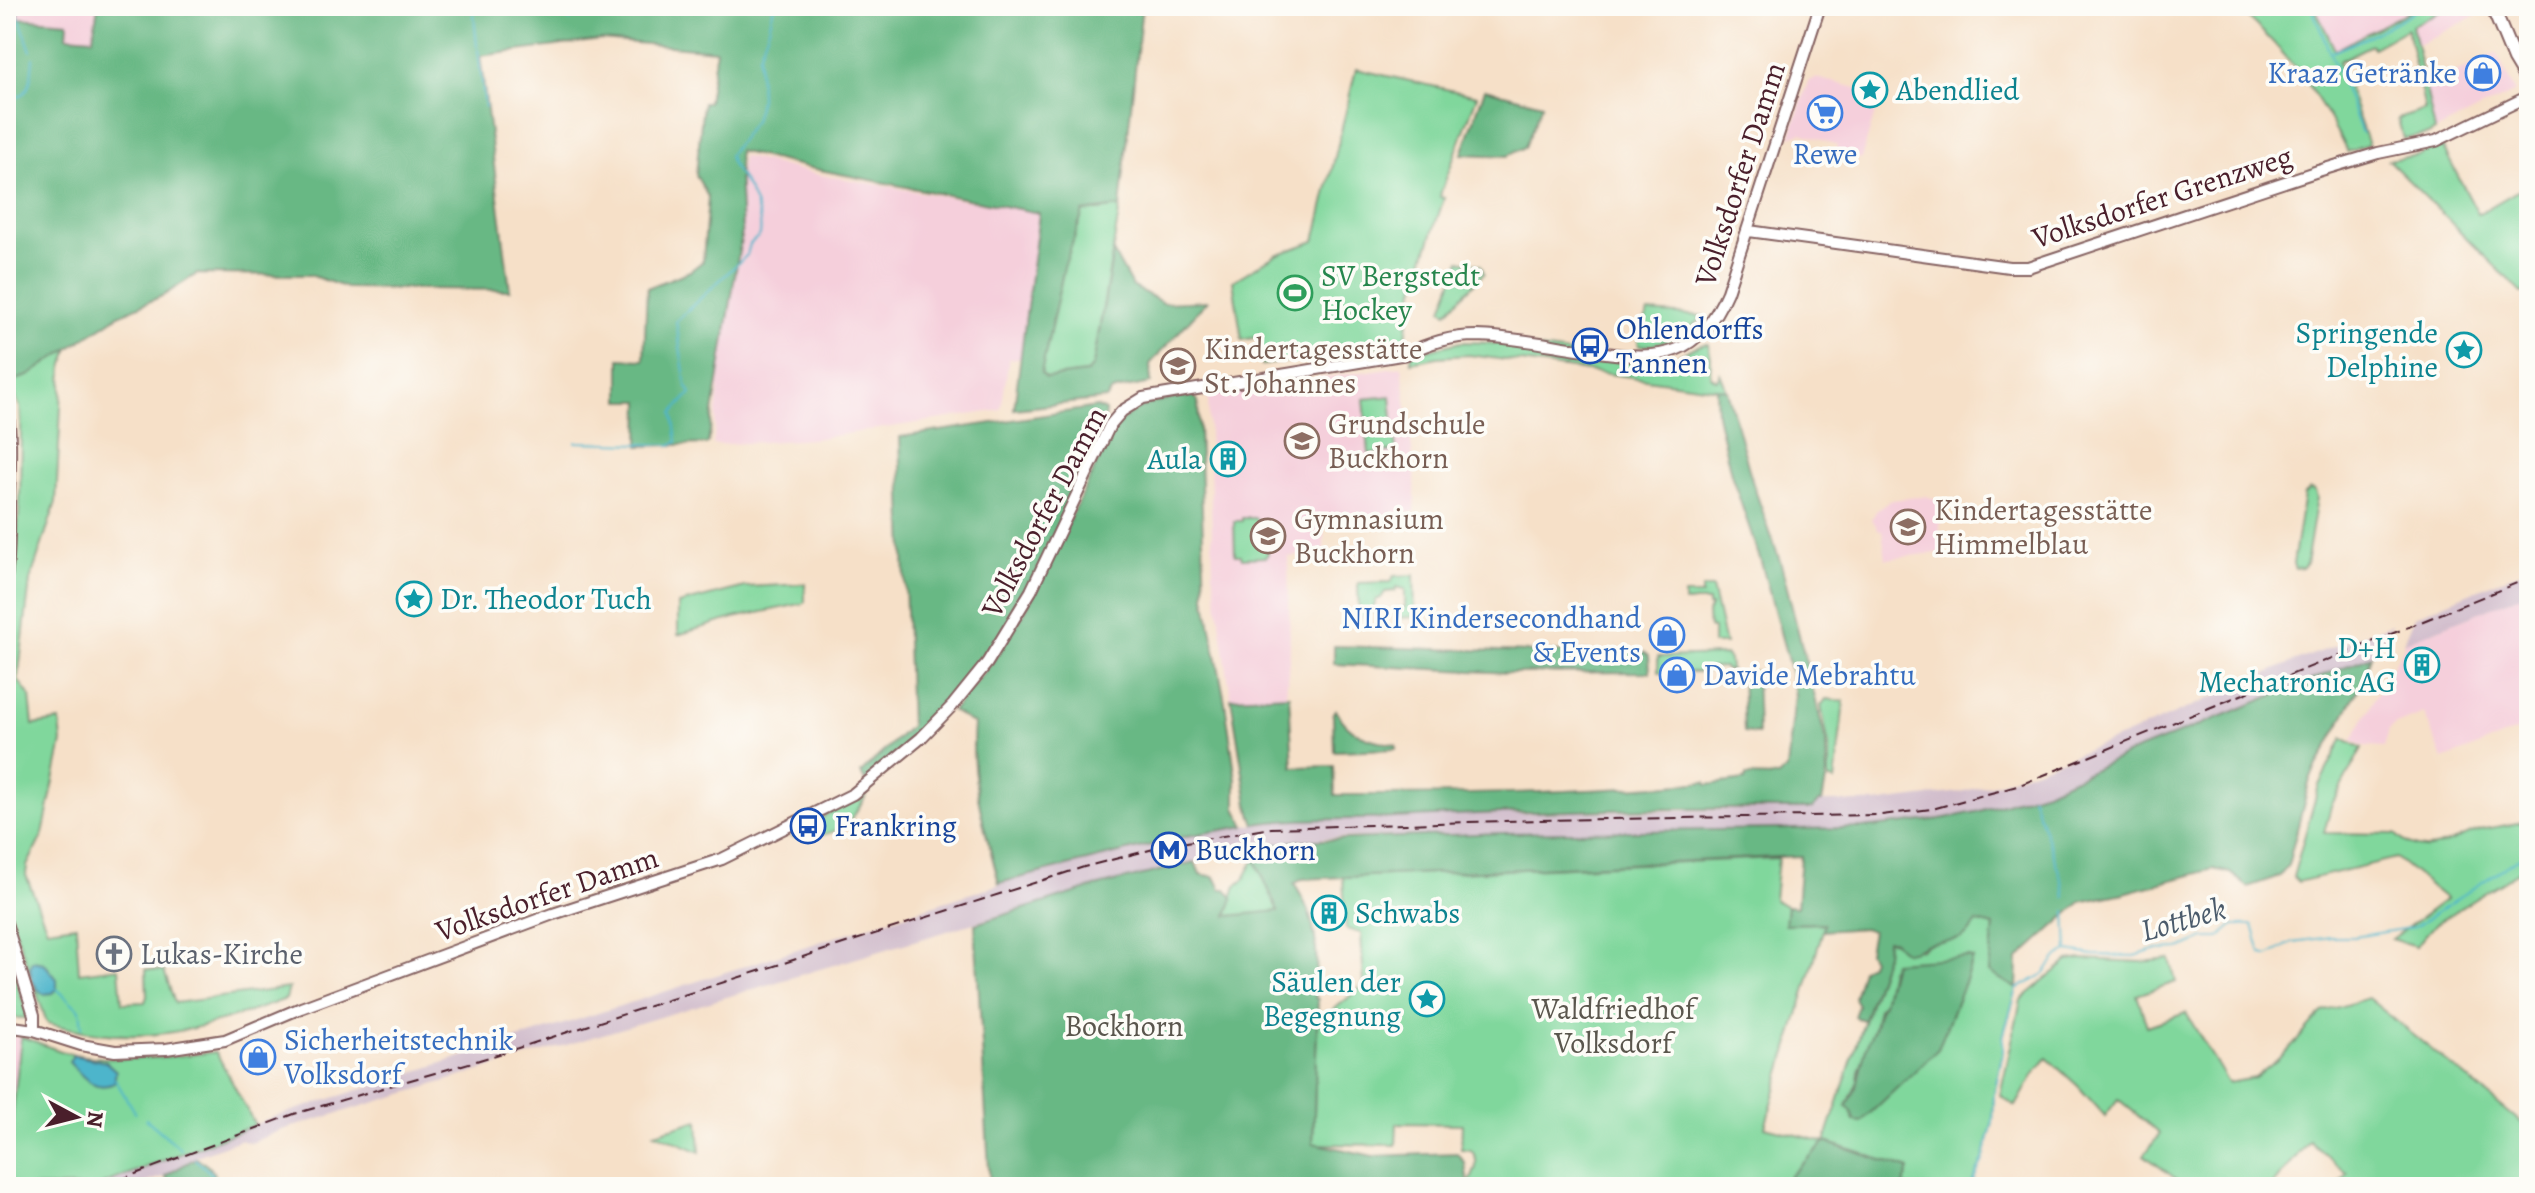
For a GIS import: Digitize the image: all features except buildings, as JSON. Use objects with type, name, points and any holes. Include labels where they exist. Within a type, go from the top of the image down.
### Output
[{"type":"main road","name":"Volksdorfer Damm","points":[[6,1026],[34,1030],[95,1049],[166,1049],[225,1040],[301,1008],[553,914],[722,859],[853,794],[927,732],[987,663],[1031,591],[1107,430],[1122,411],[1136,401],[1156,395],[1407,354],[1424,345],[1461,337],[1491,337],[1642,357],[1671,352],[1697,336],[1718,312],[1749,231],[1820,6]]},
{"type":"main road","points":[[2492,6],[2514,59],[2529,84]]},
{"type":"main road","name":"Volksdorfer Grenzweg","points":[[1749,231],[2009,267],[2028,267],[2318,171],[2378,153],[2436,141],[2529,96]]},
{"type":"main road","points":[[6,402],[10,461],[6,578]]},
{"type":"main road","points":[[6,923],[34,1015],[34,1030]]},
{"type":"shaded area","points":[[18,6],[98,6],[93,39],[67,36],[68,23],[19,18]]},
{"type":"shaded area","points":[[2314,6],[2419,6],[2334,50]]},
{"type":"shaded area","points":[[2449,6],[2482,6],[2483,12],[2416,46],[2412,26]]},
{"type":"shaded area","points":[[2496,53],[2515,92],[2435,131],[2425,88]]},
{"type":"shaded area","points":[[1816,78],[1881,94],[1861,159],[1835,152],[1837,145],[1802,133],[1790,137],[1808,81]]},
{"type":"shaded area","points":[[742,156],[816,174],[1039,213],[1020,358],[1009,359],[1001,410],[813,439],[713,445]]},
{"type":"shaded area","name":"Gymnasium Buckhorn","points":[[1402,366],[1415,476],[1415,512],[1324,520],[1324,553],[1288,557],[1290,648],[1286,695],[1231,698],[1213,573],[1208,395]]},
{"type":"shaded area","name":"Kindertagesstätte Himmelblau","points":[[1926,496],[1946,505],[1948,518],[1939,524],[1944,552],[1886,559],[1882,531],[1872,519],[1876,511],[1891,500]]},
{"type":"shaded area","points":[[2529,568],[2529,592],[2403,643],[2415,616]]},
{"type":"shaded area","points":[[2529,592],[2529,726],[2443,760],[2424,713],[2396,724],[2389,730],[2384,747],[2363,746],[2352,740],[2403,643]]},
{"type":"shaded area","points":[[2392,624],[2371,656],[2128,754],[2046,791],[1976,812],[1863,828],[1328,838],[1235,851],[1091,888],[279,1131],[250,1143],[240,1140],[199,1155],[165,1176],[135,1187],[95,1187],[271,1118],[1041,871],[1187,836],[1281,820],[1812,809],[1819,802],[1882,802],[1960,792],[1998,783],[2124,736],[2293,662]]},
{"type":"shaded area","points":[[6,1036],[21,1037],[11,1130],[6,1129]]},
{"type":"green space","points":[[18,6],[19,18],[68,22],[67,36],[93,38],[98,6],[1142,6],[1120,207],[1083,212],[1064,267],[1041,373],[1046,378],[1086,373],[1093,366],[1113,252],[1132,286],[1163,303],[1207,301],[1150,364],[1151,383],[1112,391],[1106,399],[1014,409],[1039,213],[738,151],[742,232],[708,444],[639,446],[640,401],[620,401],[620,359],[644,360],[647,288],[690,271],[703,261],[708,197],[696,175],[703,102],[708,102],[716,50],[601,40],[480,56],[510,290],[347,288],[310,275],[197,274],[164,295],[119,315],[28,376],[9,382],[6,375],[6,10]]},
{"type":"green space","points":[[2234,6],[2314,6],[2335,50],[2419,6],[2449,6],[2412,26],[2435,131],[2403,139],[2398,119],[2425,110],[2407,29],[2373,48],[2371,45],[2339,61],[2368,145],[2347,152],[2325,111],[2299,73],[2269,38]]},
{"type":"green space","points":[[1356,69],[1477,96],[1441,192],[1440,197],[1444,198],[1416,285],[1406,338],[1401,342],[1344,353],[1342,345],[1338,345],[1339,354],[1304,359],[1302,351],[1298,352],[1299,360],[1262,365],[1259,337],[1242,340],[1233,281],[1276,255],[1315,241]]},
{"type":"green space","points":[[1485,89],[1542,104],[1525,147],[1507,156],[1462,154]]},
{"type":"green space","points":[[2442,146],[2478,214],[2529,184],[2529,291],[2522,293],[2388,160],[2419,155]]},
{"type":"green space","points":[[1120,207],[1093,366],[1086,373],[1046,378],[1041,373],[1064,267],[1083,212]]},
{"type":"green space","points":[[1460,260],[1481,265],[1484,273],[1447,312],[1442,309]]},
{"type":"green space","points":[[1648,312],[1704,316],[1674,337],[1658,344],[1639,346],[1638,340]]},
{"type":"green space","points":[[1461,342],[1512,345],[1650,364],[1664,363],[1696,346],[1708,344],[1710,376],[1717,380],[1720,373],[1727,390],[1469,355],[1411,362],[1412,353]]},
{"type":"green space","points":[[69,348],[63,368],[56,502],[30,581],[18,680],[30,696],[33,725],[60,721],[62,742],[43,834],[27,866],[26,875],[47,929],[76,925],[79,973],[119,968],[122,1003],[145,1002],[146,969],[164,971],[175,1003],[289,988],[286,999],[225,1020],[168,1033],[111,1035],[47,1023],[11,918],[6,889],[6,828],[12,759],[6,708],[6,610],[15,565],[21,426],[20,407],[9,382]]},
{"type":"green space","points":[[1716,388],[1727,390],[1753,484],[1781,564],[1826,741],[1827,775],[1822,802],[1812,809],[1552,811],[1255,824],[1248,804],[1231,698],[1289,695],[1293,767],[1334,766],[1335,795],[1521,793],[1706,782],[1707,785],[1745,780],[1746,776],[1778,777],[1787,769],[1795,695],[1791,672],[1761,562],[1731,474],[1717,414]]},
{"type":"green space","points":[[1194,396],[1198,401],[1205,596],[1225,702],[1236,779],[1236,808],[1245,826],[1187,836],[999,883],[976,785],[974,724],[952,711],[991,664],[1023,615],[1114,429],[1140,408]]},
{"type":"green space","points":[[1391,396],[1396,451],[1369,454],[1364,399]]},
{"type":"green space","points":[[1097,407],[1105,411],[1104,424],[1051,545],[1004,633],[958,693],[865,781],[861,773],[910,726],[900,437]]},
{"type":"green space","points":[[2310,489],[2315,491],[2317,498],[2306,564],[2303,568],[2295,569],[2293,564],[2304,494]]},
{"type":"green space","points":[[1242,518],[1254,518],[1261,522],[1265,519],[1266,557],[1242,558],[1235,555],[1234,521],[1242,521]]},
{"type":"green space","points":[[1414,575],[1415,617],[1395,618],[1395,609],[1405,607],[1405,589],[1396,587],[1395,591],[1385,592],[1376,600],[1372,612],[1359,620],[1358,583],[1390,582],[1394,576]]},
{"type":"green space","points":[[805,584],[805,603],[734,618],[678,635],[678,604],[745,587]]},
{"type":"green space","points":[[1702,588],[1712,588],[1725,644],[1713,644],[1708,613],[1711,606],[1708,602],[1684,602],[1684,595],[1702,595]]},
{"type":"green space","points":[[1334,646],[1644,652],[1649,656],[1650,672],[1510,673],[1334,664]]},
{"type":"green space","points":[[1726,655],[1730,670],[1724,667],[1709,668],[1706,672],[1658,672],[1658,657]]},
{"type":"green space","name":"Bockhorn","points":[[2371,656],[2361,684],[2310,779],[2288,865],[2280,876],[2248,887],[2230,873],[2213,869],[2081,902],[2018,959],[2017,989],[1989,972],[1994,926],[1977,922],[1963,937],[1927,944],[1908,952],[1893,940],[1887,940],[1886,954],[1864,1020],[1854,1017],[1858,1005],[1854,998],[1862,969],[1872,959],[1868,952],[1872,931],[1865,928],[1823,931],[1824,923],[1785,924],[1787,906],[1797,907],[1801,856],[1302,879],[1294,884],[1308,911],[1315,939],[1315,998],[1318,999],[1313,1143],[1373,1156],[1457,1153],[1465,1163],[1468,1185],[1472,1187],[990,1187],[975,924],[1091,888],[1195,862],[1200,874],[1215,877],[1221,889],[1226,889],[1233,898],[1227,916],[1278,911],[1255,859],[1269,851],[1267,846],[1295,841],[1502,833],[1863,828],[1941,819],[2046,791],[2128,754]]},
{"type":"green space","points":[[1756,671],[1758,734],[1744,732],[1742,673]]},
{"type":"green space","points":[[1826,699],[1844,701],[1835,781],[1829,780],[1829,746],[1821,706]]},
{"type":"green space","points":[[1336,710],[1353,731],[1396,745],[1396,749],[1334,751],[1333,714]]},
{"type":"green space","points":[[2343,738],[2362,748],[2331,806],[2324,833],[2395,834],[2407,843],[2428,848],[2484,829],[2529,820],[2529,865],[2435,924],[2416,946],[2392,939],[2446,899],[2396,858],[2298,882],[2293,877],[2319,785]]},
{"type":"green space","points":[[868,791],[855,814],[838,829],[818,836],[791,837],[820,823],[824,816]]},
{"type":"green space","name":"Waldfriedhof Volksdorf","points":[[1778,858],[1774,900],[1787,906],[1786,924],[1825,923],[1765,1127],[1825,1142],[1886,954],[1887,940],[1920,950],[1935,942],[1963,937],[1977,921],[1994,926],[1989,972],[2017,989],[2003,1037],[1993,1122],[1983,1160],[1970,1187],[1903,1187],[1909,1169],[1826,1142],[1779,1187],[1472,1187],[1468,1185],[1475,1171],[1476,1159],[1471,1150],[1461,1149],[1462,1124],[1397,1123],[1396,1145],[1313,1144],[1317,1023],[1364,985],[1361,933],[1346,929],[1343,877]],"holes":[[[1973,959],[1938,1049],[1851,1110],[1847,1106],[1858,1081],[1878,1008],[1883,1003],[1890,969]]]},
{"type":"green space","points":[[1255,859],[1279,911],[1226,917],[1236,886],[1246,878]]},
{"type":"green space","points":[[6,947],[28,1018],[6,1018]]},
{"type":"green space","points":[[1973,959],[1938,1049],[1861,1122],[1854,1121],[1847,1106],[1858,1082],[1893,962]]},
{"type":"green space","points":[[2170,959],[2176,982],[2137,995],[2147,1026],[2186,1013],[2228,1083],[2255,1078],[2289,1050],[2322,1012],[2368,998],[2529,1129],[2529,1187],[2336,1187],[2347,1173],[2309,1141],[2271,1187],[2187,1187],[2144,1155],[2160,1134],[2118,1099],[2105,1116],[2047,1058],[2016,1106],[2000,1095],[2021,1000],[2068,961],[2141,962]]},
{"type":"green space","points":[[21,1037],[68,1053],[105,1058],[216,1052],[255,1125],[95,1187],[6,1187],[6,1129],[11,1129]]},
{"type":"green space","points":[[698,1120],[700,1152],[655,1133]]},
{"type":"green space","points":[[1825,1142],[1909,1169],[1903,1187],[1779,1187]]},
{"type":"green space","points":[[196,1158],[215,1174],[214,1185],[252,1187],[171,1187],[165,1176]]},
{"type":"water","points":[[32,961],[44,963],[57,979],[57,989],[53,993],[43,994],[36,987],[31,975]]},
{"type":"water","points":[[73,1055],[106,1062],[116,1071],[114,1083],[100,1086],[88,1081],[69,1062]]},
{"type":"waterway","points":[[473,6],[477,46]]},
{"type":"waterway","points":[[570,6],[570,21]]},
{"type":"waterway","points":[[576,442],[671,445],[677,442],[673,413],[691,393],[686,385],[676,321],[747,255],[750,244],[760,235],[756,206],[729,155],[754,121],[760,99],[759,55],[774,6]]},
{"type":"waterway","points":[[2311,6],[2362,133]]},
{"type":"waterway","points":[[2332,52],[2370,36],[2424,6]]},
{"type":"waterway","points":[[18,14],[31,51]]},
{"type":"waterway","points":[[478,50],[485,107]]},
{"type":"waterway","points":[[6,97],[25,92],[33,58]]},
{"type":"waterway","points":[[2032,796],[2063,883],[2065,897]]},
{"type":"waterway","name":"Lottbek","points":[[1970,1187],[1983,1160],[1993,1122],[2003,1037],[2017,989],[2043,975],[2056,958],[2068,951],[2135,956],[2154,950],[2180,949],[2205,938],[2219,938],[2234,925],[2253,925],[2261,953],[2268,956],[2293,942],[2354,937],[2415,927],[2529,851]]},
{"type":"waterway","points":[[2066,911],[2068,950]]},
{"type":"waterway","points":[[6,969],[12,969]]},
{"type":"waterway","points":[[57,989],[80,1010],[82,1027]]},
{"type":"waterway","points":[[115,1079],[135,1113]]},
{"type":"waterway","points":[[146,1119],[181,1149]]},
{"type":"waterway","points":[[195,1159],[211,1173],[212,1187]]},
{"type":"railway","points":[[101,1187],[294,1114],[493,1056],[1084,867],[1169,845],[1271,828],[1881,815],[1932,809],[2017,786],[2529,578]]},
{"type":"place","name":"Kraaz Getränke","points":[[2483,73]]},
{"type":"place","name":"Abendlied","points":[[1870,90]]},
{"type":"place","name":"Rewe","points":[[1825,113]]},
{"type":"place","name":"SV Bergstedt Hockey","points":[[1295,293]]},
{"type":"place","name":"Ohlendorffs Tannen","points":[[1590,346]]},
{"type":"place","name":"Springende Delphine","points":[[2464,350]]},
{"type":"place","name":"Kindertagesstätte St. Johannes","points":[[1178,366]]},
{"type":"place","name":"Grundschule Buckhorn","points":[[1302,441]]},
{"type":"place","name":"Aula","points":[[1228,459]]},
{"type":"place","name":"Kindertagesstätte Himmelblau","points":[[1908,527]]},
{"type":"place","name":"Gymnasium Buckhorn","points":[[1268,536]]},
{"type":"place","name":"Dr. Theodor Tuch","points":[[414,599]]},
{"type":"place","name":"NIRI Kindersecondhand & Events","points":[[1667,635]]},
{"type":"place","name":"D+H Mechatronic AG","points":[[2422,665]]},
{"type":"place","name":"Davide Mebrahtu","points":[[1677,675]]},
{"type":"place","name":"Frankring","points":[[808,826]]},
{"type":"place","name":"Buckhorn","points":[[1169,850]]},
{"type":"place","name":"Schwabs","points":[[1329,913]]},
{"type":"place","name":"Lukas-Kirche","points":[[114,954]]},
{"type":"place","name":"Säulen der Begegnung","points":[[1427,999]]},
{"type":"place","name":"Sicherheitstechnik Volksdorf","points":[[258,1057]]}]
